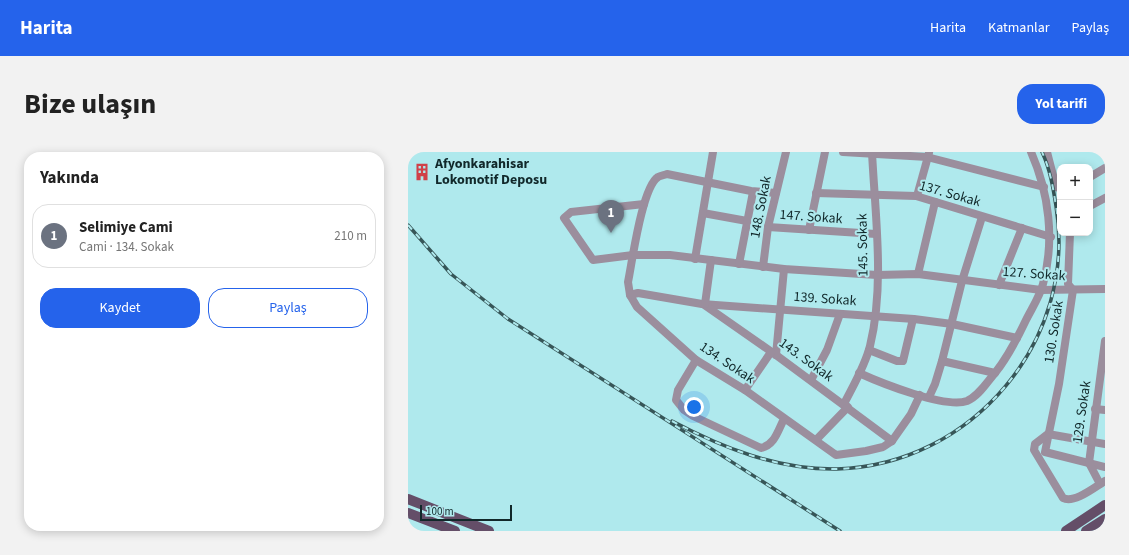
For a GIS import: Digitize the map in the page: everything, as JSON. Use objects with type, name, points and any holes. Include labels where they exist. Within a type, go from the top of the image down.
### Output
[{"type":"main road","points":[[408,499],[489,531]]},
{"type":"main road","points":[[1066,531],[1105,505]]},
{"type":"main road","points":[[408,512],[455,531]]},
{"type":"main road","points":[[1086,531],[1105,519]]},
{"type":"street","points":[[695,259],[713,152]]},
{"type":"street","name":"148. Sokak","points":[[763,267],[768,227],[786,152]]},
{"type":"street","points":[[809,230],[825,152]]},
{"type":"street","points":[[843,152],[928,154],[1044,187]]},
{"type":"street","points":[[859,373],[882,383],[920,395],[954,402],[968,400],[975,396],[1006,359],[1018,338],[1041,290],[1051,237],[1044,187],[1040,172],[1031,152]]},
{"type":"street","points":[[1047,152],[1057,186]]},
{"type":"street","name":"145. Sokak","points":[[816,440],[846,406],[869,350],[876,316],[876,234],[872,153]]},
{"type":"street","points":[[917,196],[928,154]]},
{"type":"street","points":[[1093,175],[1105,168]]},
{"type":"street","points":[[630,296],[628,282],[644,204],[650,187],[657,177],[667,174],[753,192],[776,193]]},
{"type":"street","points":[[739,264],[753,192]]},
{"type":"street","name":"137. Sokak","points":[[816,193],[917,196],[1051,237]]},
{"type":"street","points":[[1093,204],[1105,198]]},
{"type":"street","points":[[918,274],[934,202]]},
{"type":"street","name":"127. Sokak","points":[[644,204],[571,212],[564,218],[593,260],[633,255],[670,255],[784,269],[877,275],[918,274],[962,281],[1041,290],[1105,289]]},
{"type":"street","points":[[703,213],[747,221]]},
{"type":"street","points":[[929,397],[936,384],[962,281],[982,217]]},
{"type":"street","name":"147. Sokak","points":[[768,227],[876,234]]},
{"type":"street","points":[[999,285],[1022,228]]},
{"type":"street","name":"130. Sokak","points":[[1045,452],[1059,384],[1073,290],[1068,284],[1070,236]]},
{"type":"street","points":[[703,304],[710,260]]},
{"type":"street","points":[[745,390],[774,353],[784,269]]},
{"type":"street","name":"139. Sokak","points":[[630,296],[638,293],[703,304],[913,319],[952,324],[1018,338]]},
{"type":"street","name":"134. Sokak","points":[[630,296],[637,307],[696,360],[745,390],[784,419],[816,440],[833,454],[839,455],[883,447],[892,441]]},
{"type":"street","name":"143. Sokak","points":[[703,304],[774,353],[892,441]]},
{"type":"street","points":[[811,380],[827,350],[840,314]]},
{"type":"street","points":[[869,350],[897,361],[903,361],[913,319]]},
{"type":"street","name":"129. Sokak","points":[[1102,483],[1089,463],[1105,341]]},
{"type":"street","points":[[696,360],[678,390],[676,400],[684,410],[692,416],[761,448],[768,446],[772,442],[784,419]]},
{"type":"street","points":[[942,361],[995,373]]},
{"type":"street","points":[[892,441],[911,414],[920,395]]},
{"type":"street","points":[[1095,409],[1105,410]]},
{"type":"street","points":[[1102,483],[1073,500],[1066,500],[1034,450],[1035,444],[1048,434],[1105,444]]},
{"type":"street","points":[[1034,450],[1105,467]]},
{"type":"railway","points":[[672,421],[711,440],[752,456],[794,466],[837,469],[886,462],[932,445],[972,419],[1006,386],[1032,347],[1050,303],[1058,255],[1056,206],[1049,172],[1042,152]]},
{"type":"railway","points":[[408,225],[451,274],[508,319],[840,531]]},
{"type":"place","name":"Afyonkarahisar Lokomotif Deposu","points":[[422,172]]},
{"type":"place","name":"Selimiye Cami","points":[[611,233]]}]
